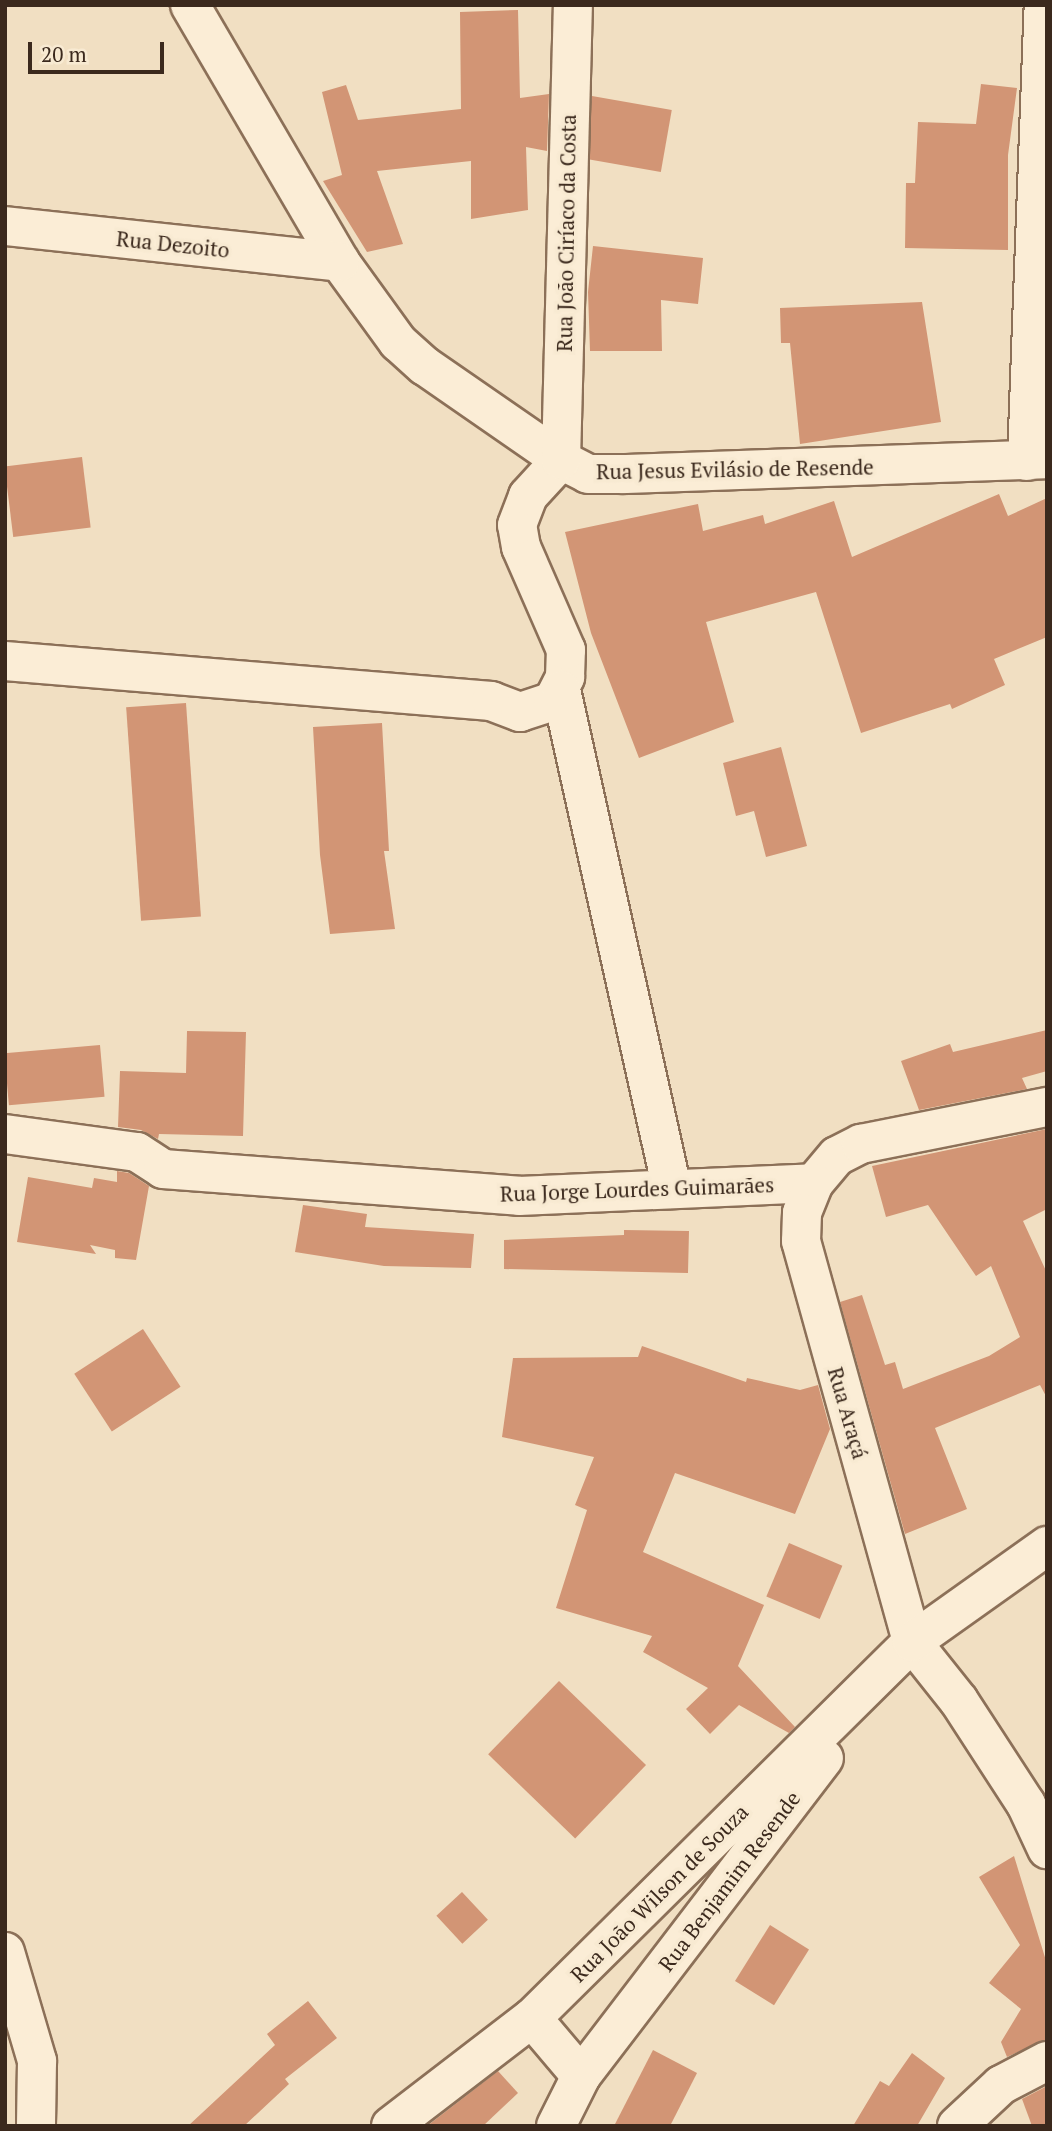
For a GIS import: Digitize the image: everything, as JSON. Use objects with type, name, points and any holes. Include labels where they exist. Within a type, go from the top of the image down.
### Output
[{"type":"street","name":"Rua Jesus Evilásio de Resende","points":[[190,5],[340,262],[397,342],[425,366],[561,460],[588,474],[1037,460]]},
{"type":"street","name":"Rua João Ciríaco da Costa","points":[[561,460],[573,5]]},
{"type":"street","points":[[1037,460],[1044,5]]},
{"type":"street","name":"Rua Dezoito","points":[[5,226],[340,262]]},
{"type":"street","points":[[5,661],[491,701],[520,712],[540,709],[561,690],[569,665],[566,650],[521,547],[517,525],[528,496],[561,460]]},
{"type":"street","points":[[561,690],[672,1189]]},
{"type":"street","points":[[814,1183],[837,1156],[861,1144],[1047,1107]]},
{"type":"street","name":"Rua Jorge Lourdes Guimarães","points":[[5,1134],[137,1152],[163,1169],[519,1196],[814,1183]]},
{"type":"street","name":"Rua Araçá","points":[[814,1183],[802,1213],[801,1241],[912,1642]]},
{"type":"street","points":[[1047,1546],[912,1642],[959,1701],[1026,1804],[1047,1849]]},
{"type":"street","name":"Rua João Wilson de Souza","points":[[391,2126],[532,2018],[912,1642]]},
{"type":"street","name":"Rua Benjamim Resende","points":[[556,2126],[581,2076],[912,1642]]},
{"type":"street","points":[[5,1952],[37,2061],[36,2126]]},
{"type":"street","points":[[532,2018],[581,2076]]},
{"type":"street","points":[[957,2126],[1001,2085],[1047,2061]]},
{"type":"building","points":[[518,10],[520,98],[549,94],[547,151],[526,147],[528,210],[471,219],[471,161],[377,171],[403,244],[367,252],[323,181],[342,175],[322,92],[346,85],[358,120],[461,109],[460,12]]},
{"type":"building","points":[[981,84],[1017,88],[1008,155],[1008,250],[905,248],[906,183],[915,183],[918,122],[976,124]]},
{"type":"building","points":[[592,96],[672,110],[661,172],[581,158]]},
{"type":"building","points":[[593,246],[703,258],[698,304],[661,300],[662,351],[590,351],[588,292]]},
{"type":"building","points":[[922,302],[941,422],[800,444],[790,343],[781,343],[780,308]]},
{"type":"building","points":[[82,457],[91,527],[13,537],[5,466]]},
{"type":"building","points":[[999,494],[1008,516],[1047,498],[1047,637],[994,659],[1005,685],[952,709],[950,704],[861,733],[816,592],[706,622],[734,722],[639,758],[591,633],[565,532],[698,504],[703,531],[763,515],[765,524],[834,501],[852,557]]},
{"type":"building","points":[[186,703],[201,916],[141,921],[126,707]]},
{"type":"building","points":[[382,723],[389,851],[384,851],[395,929],[330,934],[320,855],[313,727]]},
{"type":"building","points":[[781,747],[807,846],[766,857],[754,811],[736,816],[723,763]]},
{"type":"building","points":[[1047,1030],[1047,1071],[1022,1078],[1027,1089],[919,1110],[901,1061],[950,1044],[953,1052]]},
{"type":"building","points":[[187,1031],[246,1032],[243,1136],[159,1134],[158,1139],[141,1130],[118,1127],[120,1071],[186,1073]]},
{"type":"building","points":[[100,1045],[105,1097],[9,1105],[5,1053]]},
{"type":"building","points":[[1047,1129],[1047,1209],[1023,1221],[1047,1273],[1047,1398],[1040,1385],[935,1428],[967,1509],[905,1534],[840,1302],[862,1295],[885,1365],[895,1362],[903,1389],[989,1356],[1020,1337],[991,1266],[976,1276],[928,1205],[886,1217],[872,1166]]},
{"type":"building","points":[[117,1171],[129,1173],[149,1186],[136,1260],[115,1258],[115,1250],[90,1245],[96,1254],[17,1242],[28,1177],[92,1188],[94,1178],[117,1182]]},
{"type":"building","points":[[303,1205],[367,1214],[365,1227],[474,1234],[471,1268],[384,1266],[295,1252]]},
{"type":"building","points":[[624,1230],[689,1231],[688,1273],[504,1269],[504,1240],[624,1235]]},
{"type":"building","points":[[143,1329],[181,1387],[112,1432],[74,1374]]},
{"type":"building","points":[[642,1346],[746,1382],[747,1378],[800,1390],[818,1385],[830,1429],[795,1514],[675,1473],[643,1552],[764,1605],[738,1666],[795,1727],[789,1733],[739,1705],[710,1734],[686,1709],[708,1688],[643,1652],[652,1636],[556,1608],[587,1510],[575,1505],[594,1457],[502,1437],[513,1358],[638,1357]]},
{"type":"building","points":[[789,1543],[842,1566],[820,1619],[766,1596]]},
{"type":"building","points":[[559,1681],[646,1765],[575,1838],[488,1754]]},
{"type":"building","points":[[1014,1856],[1047,1964],[1047,2039],[1007,2057],[1001,2042],[1021,2009],[989,1983],[1020,1945],[979,1877]]},
{"type":"building","points":[[462,1892],[488,1920],[462,1944],[436,1916]]},
{"type":"building","points":[[770,1925],[809,1949],[774,2005],[735,1981]]},
{"type":"building","points":[[308,2001],[337,2038],[285,2079],[289,2084],[244,2126],[188,2126],[275,2045],[267,2034]]},
{"type":"building","points":[[653,2050],[697,2073],[670,2126],[614,2126]]},
{"type":"building","points":[[912,2053],[945,2078],[917,2126],[853,2126],[880,2081],[889,2086]]},
{"type":"building","points":[[498,2071],[518,2093],[483,2126],[427,2126]]},
{"type":"building","points":[[1047,2086],[1047,2126],[1032,2126],[1022,2099]]}]
